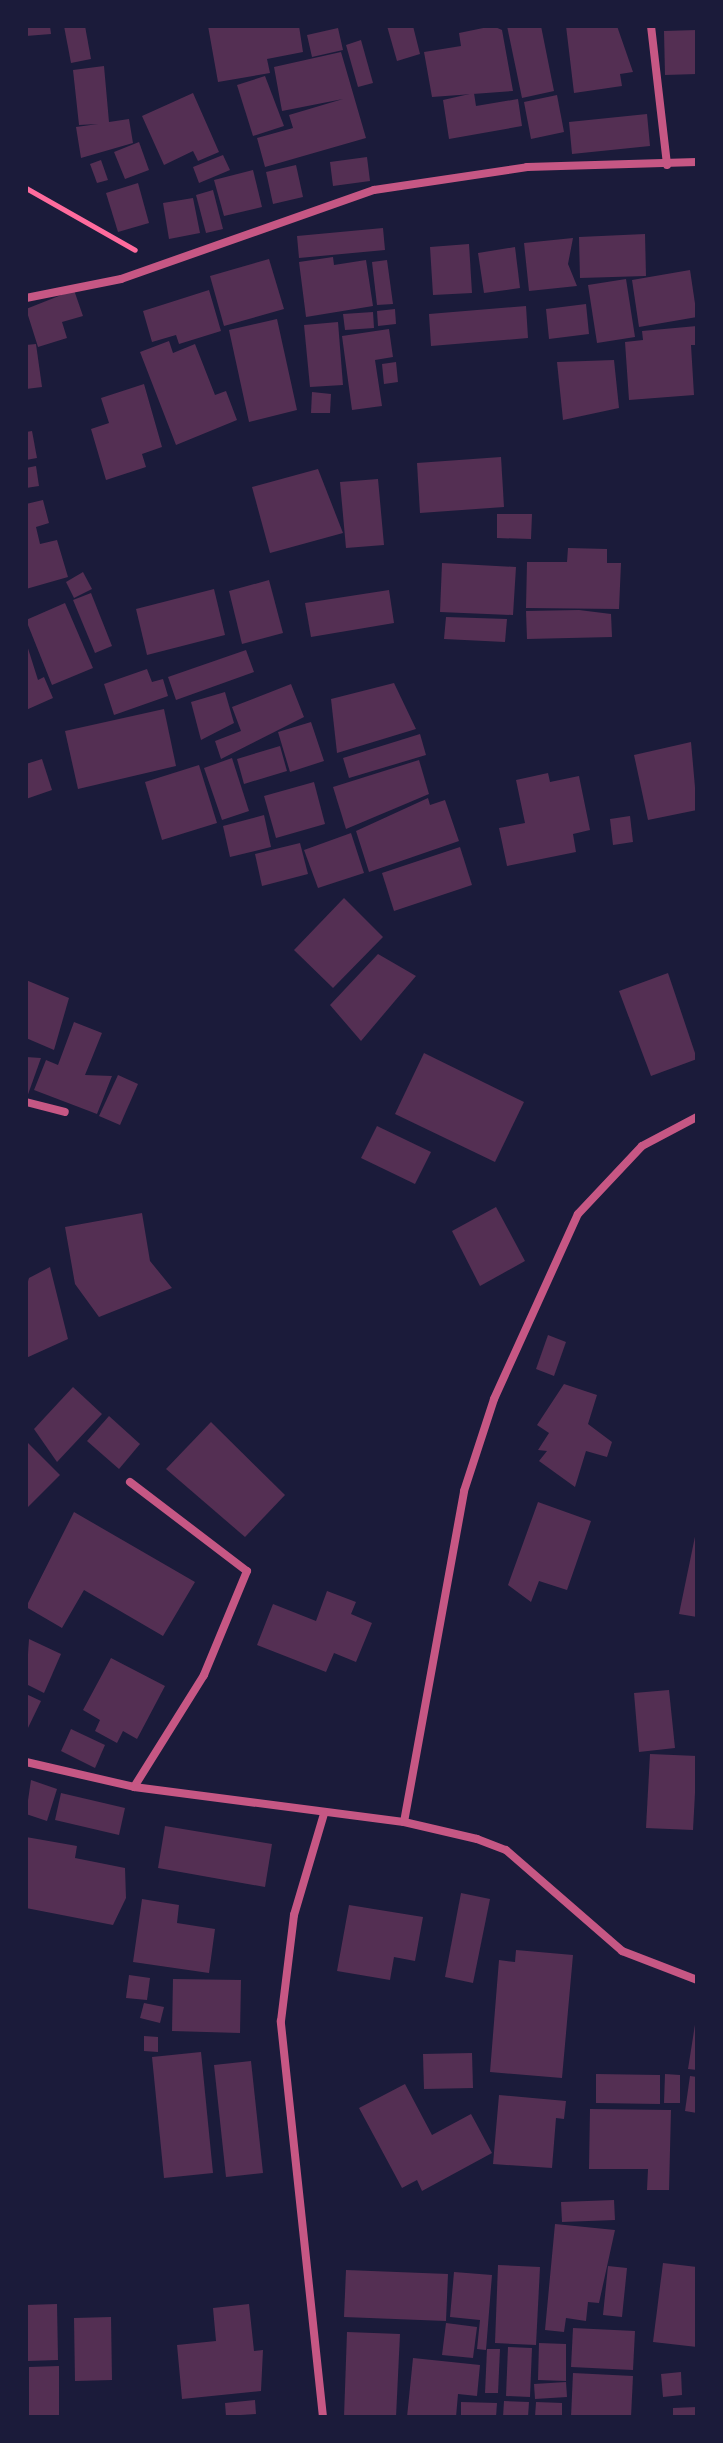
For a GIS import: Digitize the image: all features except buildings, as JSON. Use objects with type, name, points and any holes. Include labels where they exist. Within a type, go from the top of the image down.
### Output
[{"type":"street","points":[[651,26],[667,165]]},
{"type":"street","points":[[26,298],[160,265],[374,190],[527,167],[697,162]]},
{"type":"street","points":[[26,1102],[65,1112]]},
{"type":"street","points":[[404,1822],[464,1491],[494,1399],[578,1214],[642,1146],[697,1117]]},
{"type":"street","points":[[130,1482],[247,1571],[204,1675],[134,1787]]},
{"type":"street","points":[[26,1762],[134,1787],[404,1822],[506,1850],[622,1951],[697,1980]]},
{"type":"street","points":[[323,2417],[281,2021],[294,1915],[324,1814]]},
{"type":"path","points":[[26,188],[160,265]]}]
